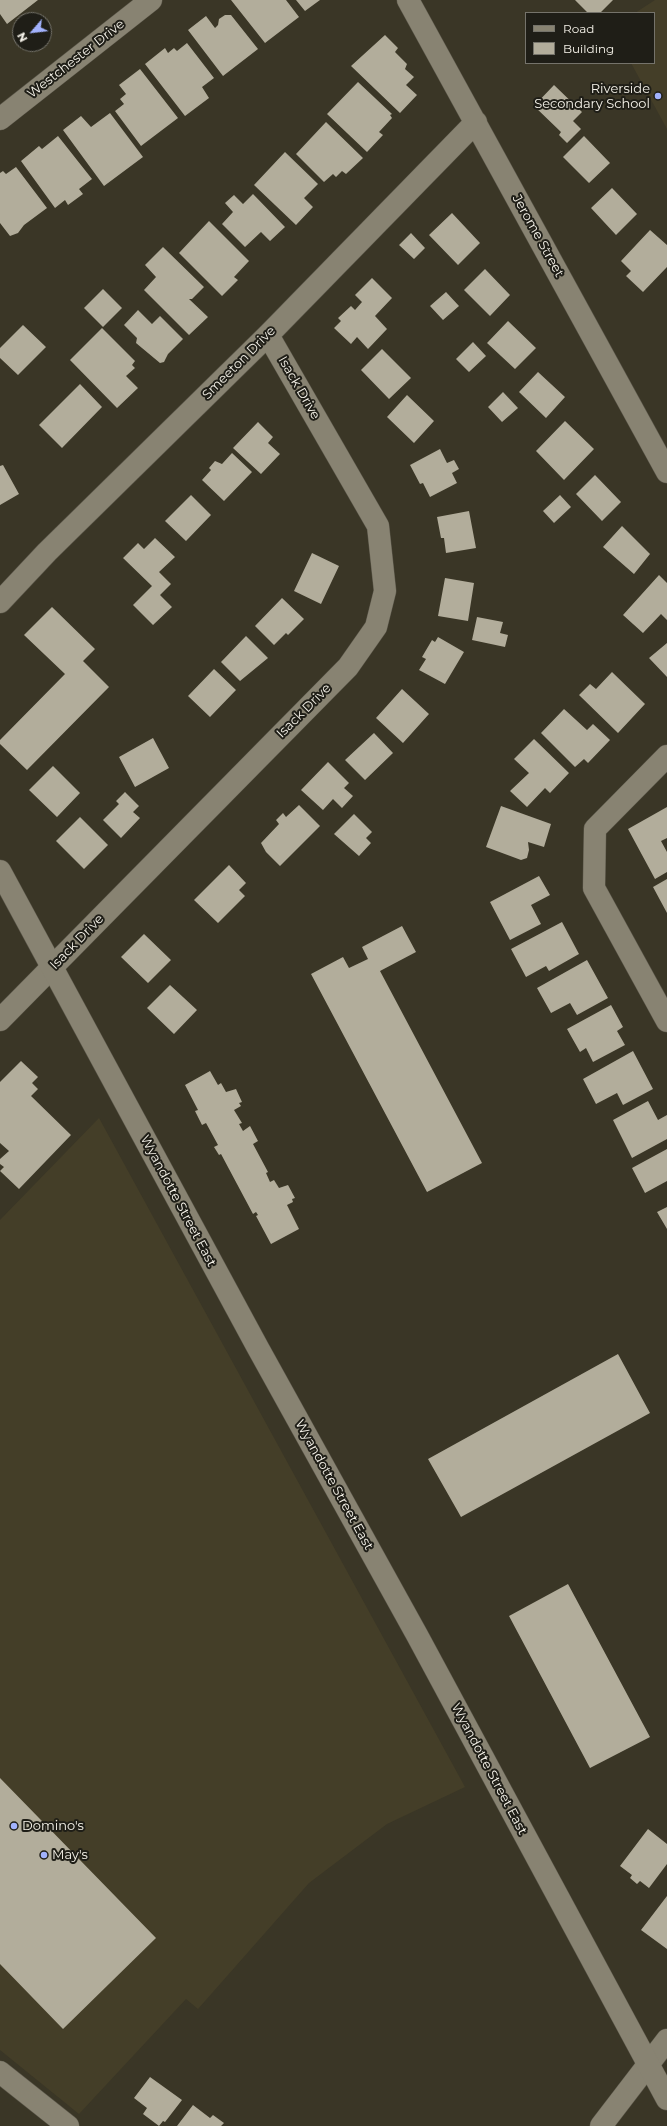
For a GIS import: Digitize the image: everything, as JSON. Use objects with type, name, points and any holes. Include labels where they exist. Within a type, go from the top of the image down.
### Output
[{"type":"street","name":"Westchester Drive","points":[[0,119],[151,0]]},
{"type":"street","name":"Jerome Street","points":[[408,0],[667,472]]},
{"type":"street","name":"Smeeton Drive","points":[[0,602],[47,552],[268,335],[476,122]]},
{"type":"street","name":"Isack Drive","points":[[0,1020],[348,667],[376,627],[385,591],[378,526],[268,335]]},
{"type":"street","points":[[667,756],[595,829],[594,888],[667,1021]]},
{"type":"street","name":"Wyandotte Street East","points":[[0,871],[258,1348],[417,1635],[667,2099]]},
{"type":"street","points":[[601,2126],[667,2040]]},
{"type":"street","points":[[0,2072],[68,2126]]},
{"type":"shaded area","name":"Riverside Secondary School","points":[[655,0],[667,0],[667,129],[632,64],[655,64],[655,12],[637,12]]},
{"type":"shaded area","points":[[99,1118],[465,1787],[387,1824],[309,1883],[198,2009],[186,1999],[79,2114],[0,2050],[0,1220]]},
{"type":"building","points":[[0,0],[38,0],[22,12],[12,12],[12,20],[7,24],[0,14]]},
{"type":"building","points":[[231,0],[286,0],[299,17],[265,43]]},
{"type":"building","points":[[296,0],[320,0],[305,11]]},
{"type":"building","points":[[575,0],[613,0],[601,12],[587,12]]},
{"type":"building","points":[[225,15],[231,15],[258,49],[223,76],[188,30],[206,16],[215,28],[218,25],[219,19]]},
{"type":"building","points":[[385,35],[398,48],[395,52],[407,64],[405,69],[414,77],[406,85],[417,95],[400,113],[351,66]]},
{"type":"building","points":[[187,43],[214,78],[202,87],[209,98],[185,116],[145,64],[165,48],[168,53],[174,48],[177,51]]},
{"type":"building","points":[[140,69],[178,118],[141,146],[115,111],[124,104],[120,99],[126,94],[119,85]]},
{"type":"building","points":[[358,82],[392,114],[390,115],[392,118],[379,132],[383,135],[367,152],[327,114]]},
{"type":"building","points":[[554,85],[582,112],[573,121],[581,129],[567,143],[559,135],[561,132],[534,106]]},
{"type":"building","points":[[110,113],[143,157],[104,186],[63,130],[81,116],[91,127]]},
{"type":"building","points":[[326,122],[363,158],[346,174],[342,171],[336,177],[333,174],[324,182],[296,154]]},
{"type":"building","points":[[58,136],[92,179],[79,189],[83,194],[68,205],[65,200],[55,208],[21,161],[39,146],[42,149]]},
{"type":"building","points":[[584,136],[610,163],[589,183],[563,157]]},
{"type":"building","points":[[285,152],[318,184],[304,198],[313,207],[296,225],[254,185]]},
{"type":"building","points":[[16,167],[47,208],[24,225],[18,233],[10,236],[0,223],[0,173],[3,171],[6,174]]},
{"type":"building","points":[[612,188],[637,214],[616,235],[591,208]]},
{"type":"building","points":[[253,194],[285,227],[270,241],[261,232],[245,247],[222,224],[233,212],[225,203],[234,195],[243,204]]},
{"type":"building","points":[[452,213],[480,243],[458,265],[429,235]]},
{"type":"building","points":[[209,221],[249,261],[234,277],[238,280],[222,296],[179,253]]},
{"type":"building","points":[[650,230],[667,245],[667,267],[643,292],[626,276],[631,271],[621,261]]},
{"type":"building","points":[[411,233],[425,248],[414,259],[399,245]]},
{"type":"building","points":[[163,247],[204,287],[192,299],[189,299],[208,317],[189,335],[144,290],[156,277],[145,265]]},
{"type":"building","points":[[485,269],[510,295],[490,316],[464,290]]},
{"type":"building","points":[[372,278],[392,298],[375,316],[387,329],[368,349],[357,337],[351,344],[334,328],[341,321],[338,318],[351,306],[355,310],[362,302],[355,295]]},
{"type":"building","points":[[103,289],[122,308],[103,327],[84,308]]},
{"type":"building","points":[[446,292],[459,306],[443,320],[430,306]]},
{"type":"building","points":[[138,310],[152,324],[160,316],[183,339],[168,354],[164,362],[160,363],[136,343],[137,338],[124,325]]},
{"type":"building","points":[[508,321],[536,348],[515,369],[487,343]]},
{"type":"building","points":[[23,325],[46,347],[18,375],[0,358],[0,348]]},
{"type":"building","points":[[102,328],[135,361],[132,365],[135,368],[126,376],[138,388],[117,408],[70,360]]},
{"type":"building","points":[[473,342],[486,356],[469,372],[456,359]]},
{"type":"building","points":[[382,349],[411,378],[389,399],[361,370]]},
{"type":"building","points":[[538,372],[565,397],[546,418],[519,392]]},
{"type":"building","points":[[80,384],[102,407],[62,448],[39,425]]},
{"type":"building","points":[[503,392],[518,408],[502,422],[488,407]]},
{"type":"building","points":[[407,395],[434,421],[414,443],[387,417]]},
{"type":"building","points":[[565,421],[594,449],[564,480],[536,451]]},
{"type":"building","points":[[258,422],[273,437],[268,443],[280,454],[261,474],[233,448]]},
{"type":"building","points":[[440,449],[447,463],[454,460],[459,469],[452,473],[457,483],[430,497],[423,483],[420,484],[410,465]]},
{"type":"building","points":[[232,453],[252,472],[224,501],[202,480],[211,470],[209,468],[215,461],[222,464]]},
{"type":"building","points":[[3,465],[19,494],[0,505],[0,466]]},
{"type":"building","points":[[595,475],[621,502],[602,521],[576,494]]},
{"type":"building","points":[[191,495],[211,515],[186,541],[165,521]]},
{"type":"building","points":[[560,495],[571,507],[554,523],[543,511]]},
{"type":"building","points":[[469,511],[476,548],[446,553],[444,538],[441,538],[437,517]]},
{"type":"building","points":[[622,526],[650,554],[634,574],[603,547]]},
{"type":"building","points":[[155,538],[175,557],[159,572],[171,584],[160,595],[172,607],[153,625],[133,605],[152,586],[123,558],[138,543],[144,549]]},
{"type":"building","points":[[312,553],[339,566],[321,604],[294,591]]},
{"type":"building","points":[[659,575],[667,583],[667,620],[661,614],[643,633],[623,615]]},
{"type":"building","points":[[445,578],[474,583],[468,621],[438,616]]},
{"type":"building","points":[[282,598],[304,619],[288,635],[286,633],[274,645],[255,626]]},
{"type":"building","points":[[52,607],[95,649],[83,661],[109,687],[27,770],[0,744],[0,740],[65,674],[24,635]]},
{"type":"building","points":[[477,617],[503,622],[500,633],[508,635],[505,647],[472,640]]},
{"type":"building","points":[[246,636],[268,658],[240,681],[221,662]]},
{"type":"building","points":[[438,637],[464,652],[445,684],[419,670],[426,659],[422,657],[432,640],[435,642]]},
{"type":"building","points":[[667,643],[667,677],[649,658]]},
{"type":"building","points":[[214,669],[236,690],[210,717],[188,696]]},
{"type":"building","points":[[612,672],[645,704],[618,733],[579,695],[590,684],[596,689]]},
{"type":"building","points":[[402,689],[429,714],[403,743],[376,718]]},
{"type":"building","points":[[564,709],[587,730],[593,724],[610,740],[588,763],[584,759],[575,767],[541,733]]},
{"type":"building","points":[[374,733],[393,753],[365,780],[345,760]]},
{"type":"building","points":[[153,738],[169,768],[135,787],[119,757]]},
{"type":"building","points":[[534,739],[569,773],[550,793],[545,788],[527,807],[510,791],[529,773],[514,759]]},
{"type":"building","points":[[328,762],[349,783],[344,788],[353,796],[342,808],[333,799],[323,810],[301,790]]},
{"type":"building","points":[[53,766],[80,793],[57,817],[29,790]]},
{"type":"building","points":[[125,792],[139,806],[133,812],[140,818],[121,838],[103,820],[119,804],[116,801]]},
{"type":"building","points":[[299,805],[320,826],[280,866],[266,852],[261,843],[279,824],[276,820],[283,813],[286,817]]},
{"type":"building","points":[[501,806],[551,824],[544,847],[528,842],[529,850],[527,858],[521,860],[486,847]]},
{"type":"building","points":[[667,807],[667,838],[661,841],[667,852],[667,872],[655,879],[628,829]]},
{"type":"building","points":[[354,814],[372,832],[366,838],[371,843],[359,856],[334,834]]},
{"type":"building","points":[[80,817],[108,845],[84,869],[56,841]]},
{"type":"building","points":[[229,865],[246,883],[239,890],[245,896],[218,923],[194,900]]},
{"type":"building","points":[[539,876],[550,895],[531,905],[541,924],[510,940],[490,902]]},
{"type":"building","points":[[667,879],[667,913],[653,887]]},
{"type":"building","points":[[562,922],[579,954],[549,971],[546,966],[526,977],[511,949]]},
{"type":"building","points":[[402,926],[416,952],[380,971],[482,1163],[427,1192],[311,974],[343,957],[349,968],[368,959],[362,947]]},
{"type":"building","points":[[144,934],[171,960],[148,983],[121,957]]},
{"type":"building","points":[[587,960],[608,998],[577,1015],[570,1003],[551,1013],[537,988]]},
{"type":"building","points":[[170,985],[197,1010],[174,1034],[147,1008]]},
{"type":"building","points":[[611,1005],[623,1027],[617,1031],[625,1045],[593,1062],[586,1048],[580,1052],[567,1029]]},
{"type":"building","points":[[633,1051],[653,1089],[623,1105],[617,1093],[596,1104],[583,1079]]},
{"type":"building","points":[[21,1061],[38,1077],[32,1083],[38,1089],[31,1096],[71,1135],[19,1189],[0,1171],[4,1167],[0,1164],[0,1159],[9,1151],[0,1143],[0,1082]]},
{"type":"building","points":[[210,1071],[218,1085],[221,1083],[226,1092],[236,1089],[242,1102],[239,1103],[241,1106],[234,1110],[242,1123],[239,1124],[243,1131],[250,1126],[258,1141],[253,1144],[268,1172],[266,1173],[270,1182],[274,1180],[279,1188],[288,1185],[295,1198],[292,1199],[293,1202],[287,1205],[299,1229],[271,1244],[256,1216],[258,1215],[256,1212],[253,1214],[221,1154],[219,1155],[214,1147],[218,1145],[206,1123],[202,1125],[195,1111],[198,1110],[185,1085]]},
{"type":"building","points":[[648,1101],[658,1120],[667,1115],[667,1139],[632,1158],[613,1120]]},
{"type":"building","points":[[667,1149],[667,1181],[645,1193],[632,1168]]},
{"type":"building","points":[[667,1207],[667,1229],[657,1212]]},
{"type":"building","points":[[618,1354],[650,1413],[461,1517],[428,1459]]},
{"type":"building","points":[[568,1584],[650,1737],[590,1768],[509,1616]]},
{"type":"building","points":[[0,1778],[156,1938],[63,2029],[0,1964]]},
{"type":"building","points":[[648,1829],[667,1844],[667,1864],[649,1888],[640,1881],[637,1884],[630,1878],[632,1875],[620,1866]]},
{"type":"building","points":[[667,1896],[667,1949],[641,1930]]},
{"type":"building","points":[[150,2077],[182,2100],[165,2122],[163,2121],[159,2126],[143,2114],[147,2108],[134,2098]]},
{"type":"building","points":[[193,2105],[210,2118],[213,2115],[224,2123],[221,2126],[177,2126]]},
{"type":"place","name":"Riverside Secondary School","points":[[658,96]]},
{"type":"place","name":"Domino's","points":[[14,1826]]},
{"type":"place","name":"May's","points":[[44,1855]]}]
